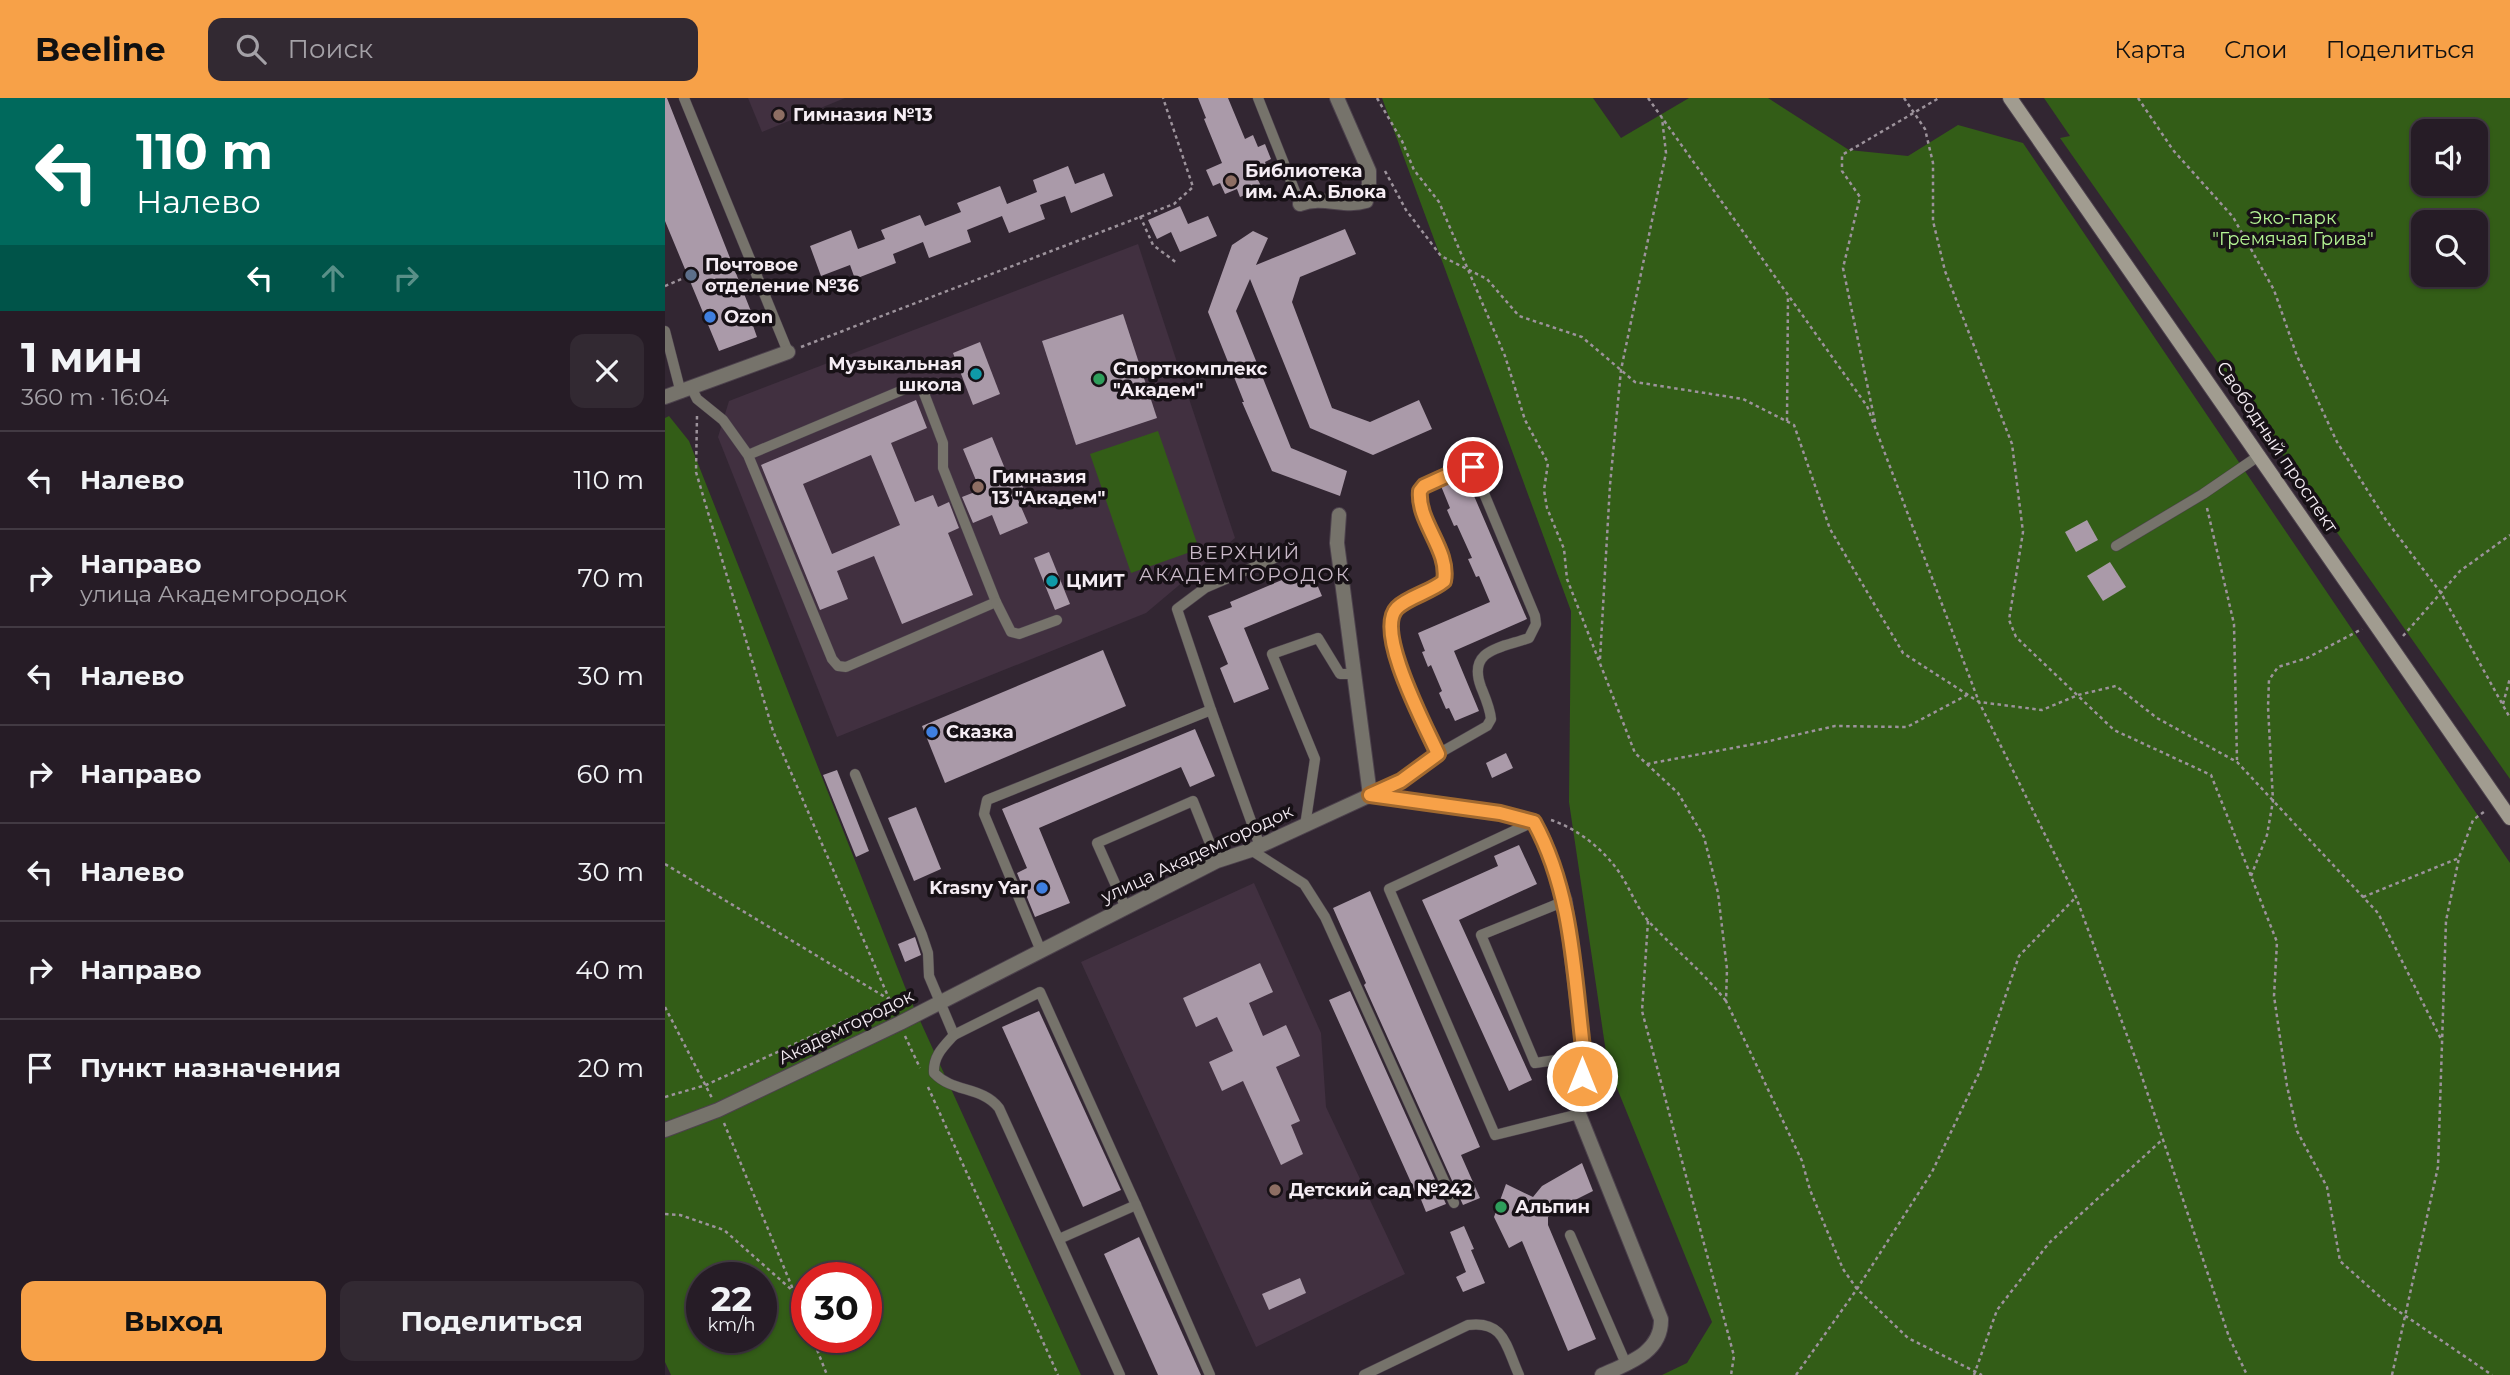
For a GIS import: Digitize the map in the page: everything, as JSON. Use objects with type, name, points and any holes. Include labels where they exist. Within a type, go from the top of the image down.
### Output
[{"type":"main road","name":"Свободный проспект","points":[[2010,98],[2510,818]]},
{"type":"street","points":[[1300,204],[1312,200],[1356,204],[1366,201],[1369,171],[1337,98]]},
{"type":"street","points":[[665,397],[690,393],[788,352]]},
{"type":"street","points":[[1339,515],[1337,543],[1370,795],[1500,813],[1534,822],[1565,901],[1584,1056],[1579,1114],[1661,1319],[1656,1343],[1626,1364],[1602,1375]]},
{"type":"street","name":"улица Академгородок","points":[[1041,951],[1217,861],[1256,848],[1401,781],[1438,754]]},
{"type":"street","name":"Академгородок","points":[[665,1130],[719,1110],[900,1023],[1041,951]]},
{"type":"lane","points":[[684,98],[788,352]]},
{"type":"lane","points":[[1258,98],[1300,204]]},
{"type":"lane","points":[[665,331],[690,393],[723,420],[748,455],[832,659],[838,666],[846,667],[996,602]]},
{"type":"lane","points":[[748,455],[912,386],[922,388],[943,443],[943,468],[996,602],[1011,632],[1019,634],[1057,620]]},
{"type":"lane","points":[[2116,546],[2203,494],[2260,455]]},
{"type":"lane","points":[[1468,466],[1473,467],[1536,624],[1529,638],[1486,653],[1480,658],[1476,673],[1491,719],[1487,726],[1438,754],[1396,660],[1391,638],[1393,615],[1398,607],[1444,581],[1444,565],[1422,509],[1420,491],[1424,486],[1468,466]]},
{"type":"lane","points":[[1284,554],[1205,588],[1177,609],[1256,848],[1304,884],[1325,917],[1454,1203]]},
{"type":"lane","points":[[1304,826],[1315,759],[1272,654],[1318,638],[1340,674],[1354,674]]},
{"type":"lane","points":[[1041,951],[984,814],[987,800],[1211,710]]},
{"type":"lane","points":[[855,774],[922,935],[928,953],[929,976],[954,1035]]},
{"type":"lane","points":[[1125,906],[1097,843],[1193,801],[1217,861]]},
{"type":"lane","points":[[1534,822],[1389,888],[1495,1135],[1579,1114]]},
{"type":"lane","points":[[1565,901],[1481,935],[1535,1063],[1584,1056]]},
{"type":"lane","points":[[1120,1375],[1006,1121],[994,1101],[983,1095],[944,1084],[934,1073],[933,1062],[940,1049],[954,1035],[1040,992],[1210,1375]]},
{"type":"lane","points":[[1059,1239],[1136,1205]]},
{"type":"lane","points":[[1570,1235],[1626,1364]]},
{"type":"lane","points":[[1364,1375],[1468,1325],[1480,1324],[1490,1325],[1500,1333],[1519,1375]]},
{"type":"path","points":[[788,352],[1174,204],[1193,187],[1163,98]]},
{"type":"path","points":[[1377,98],[1402,141],[1414,170],[1439,202],[1505,356],[1525,419],[1548,463],[1544,490],[1547,508],[1564,549],[1567,579],[1635,753],[1678,793],[1704,836],[1718,893],[1727,969],[1726,1001]]},
{"type":"path","points":[[1648,98],[1867,406],[1979,702],[2077,897],[2163,1139],[2229,1337],[2247,1375]]},
{"type":"path","points":[[1903,98],[1925,129],[1933,163],[1933,221],[1945,271],[2012,443],[2023,532],[2009,620],[2016,636],[2114,730],[2211,775],[2277,942],[2274,996],[2287,1086],[2297,1131],[2327,1187],[2340,1261],[2388,1304],[2491,1375]]},
{"type":"path","points":[[1877,432],[1843,268],[1860,197],[1842,171],[1842,155],[1939,98]]},
{"type":"path","points":[[2139,98],[2173,150],[2233,217],[2274,290],[2297,356],[2337,442],[2386,520],[2441,593],[2510,718]]},
{"type":"path","points":[[1600,662],[1610,485],[1621,370],[1666,153],[1661,117]]},
{"type":"path","points":[[1381,163],[1406,210],[1441,256],[1487,279],[1519,316],[1582,337],[1635,382],[1743,398],[1794,425],[1830,529],[1903,653],[1979,702],[2042,710],[2078,695],[2116,687],[2157,718],[2237,762],[2378,913],[2441,1039]]},
{"type":"path","points":[[1140,216],[1153,245],[1177,263]]},
{"type":"path","points":[[665,286],[684,278]]},
{"type":"path","points":[[1787,421],[1788,295]]},
{"type":"path","points":[[690,393],[696,472],[773,732],[922,1073]]},
{"type":"path","points":[[2203,494],[2234,624],[2237,762]]},
{"type":"path","points":[[2391,649],[2460,571],[2510,535]]},
{"type":"path","points":[[2250,877],[2267,835],[2273,801],[2269,680],[2278,667],[2307,658],[2358,630],[2376,627]]},
{"type":"path","points":[[2504,704],[2510,678]]},
{"type":"path","points":[[1647,764],[1835,726],[1907,727],[1968,695]]},
{"type":"path","points":[[2392,1375],[2438,1167],[2445,921],[2459,858],[2473,820],[2497,800]]},
{"type":"path","points":[[1534,822],[1548,819],[1571,827],[1587,839],[1618,871],[1648,921],[1704,974],[1726,1001],[1802,1161],[1809,1190],[1843,1269],[1857,1289],[1908,1338],[1982,1375]]},
{"type":"path","points":[[2363,897],[2459,858]]},
{"type":"path","points":[[665,864],[890,1000]]},
{"type":"path","points":[[1796,1375],[1857,1289],[1932,1172],[1980,1071],[2019,956],[2077,897]]},
{"type":"path","points":[[1648,921],[1642,1011],[1734,1356],[1731,1375]]},
{"type":"path","points":[[665,1097],[706,1085],[890,1000]]},
{"type":"path","points":[[665,1007],[719,1110],[791,1283]]},
{"type":"path","points":[[928,1086],[1058,1375]]},
{"type":"path","points":[[1974,1373],[1997,1310],[2049,1243],[2163,1139]]},
{"type":"path","points":[[665,1214],[680,1215],[724,1230],[791,1289]]},
{"type":"path","points":[[818,1353],[827,1375]]},
{"type":"shaded area","name":"Гимназия №13","points":[[748,98],[845,98],[762,132]]},
{"type":"shaded area","name":"Гимназия 13 \"Академ\"","points":[[1138,244],[1235,538],[1146,613],[837,737],[718,437],[729,401]]},
{"type":"shaded area","name":"Детский сад №242","points":[[1254,883],[1321,1033],[1326,1107],[1405,1274],[1256,1347],[1081,962]]},
{"type":"green space","points":[[1382,98],[1593,98],[1621,138],[1689,98],[1768,98],[1849,150],[1908,156],[1958,125],[2023,143],[2510,863],[2510,1375],[1662,1375],[1687,1363],[1712,1322],[1608,1066],[1569,802],[1571,611]]},
{"type":"green space","name":"Эко-парк \"Гремячая Грива\"","points":[[2044,98],[2510,98],[2510,779],[2060,138],[2070,136]]},
{"type":"green space","points":[[669,416],[689,441],[907,992],[1081,1375],[671,1375],[665,1362],[665,418]]},
{"type":"green space","points":[[1158,431],[1199,549],[1131,573],[1090,454]]},
{"type":"building","points":[[665,98],[754,319],[751,320],[757,337],[719,351],[665,221]]},
{"type":"building","points":[[1198,98],[1228,98],[1245,139],[1253,135],[1258,147],[1265,144],[1271,159],[1265,162],[1270,175],[1258,180],[1262,188],[1240,197],[1237,189],[1225,194],[1220,183],[1213,186],[1206,170],[1222,163]]},
{"type":"building","points":[[1068,166],[1075,184],[1104,173],[1113,196],[1071,213],[1065,196],[1040,205],[1045,219],[1009,233],[1002,216],[967,230],[971,242],[929,258],[923,242],[893,254],[896,263],[855,279],[850,265],[821,276],[810,246],[851,230],[858,249],[885,239],[881,230],[920,215],[925,226],[961,212],[957,203],[1000,186],[1007,204],[1037,192],[1033,180]]},
{"type":"building","points":[[1180,206],[1188,224],[1208,216],[1217,236],[1180,252],[1171,232],[1157,239],[1148,220]]},
{"type":"building","points":[[1345,229],[1356,254],[1300,277],[1292,302],[1332,408],[1370,422],[1419,400],[1432,429],[1373,455],[1310,428],[1250,279],[1236,311],[1291,448],[1347,471],[1340,496],[1272,471],[1208,312],[1232,245],[1253,231],[1268,238],[1256,265]]},
{"type":"building","name":"Спорткомплекс \"Академ\"","points":[[1123,314],[1157,418],[1076,445],[1042,341]]},
{"type":"building","name":"Музыкальная школа","points":[[980,342],[1000,394],[973,405],[953,353]]},
{"type":"building","points":[[916,400],[927,428],[891,443],[915,502],[933,495],[938,507],[949,502],[959,528],[948,533],[973,595],[902,624],[874,556],[837,571],[848,599],[820,610],[761,465]],"holes":[[[871,455],[900,525],[832,554],[803,484]]]},
{"type":"building","points":[[992,437],[1008,476],[1017,472],[1024,490],[1015,493],[1028,523],[1000,535],[992,515],[973,523],[962,497],[980,490],[963,449]]},
{"type":"building","points":[[1465,475],[1527,619],[1454,651],[1479,711],[1455,721],[1439,693],[1442,691],[1431,665],[1428,667],[1418,633],[1490,602],[1468,559],[1472,558],[1457,525],[1454,526],[1447,510],[1450,508],[1441,486]]},
{"type":"building","points":[[2087,520],[2098,540],[2076,552],[2065,532]]},
{"type":"building","name":"ЦМИТ","points":[[1049,552],[1070,604],[1055,610],[1034,558]]},
{"type":"building","points":[[2110,562],[2126,587],[2103,601],[2087,576]]},
{"type":"building","points":[[1310,568],[1322,596],[1244,628],[1269,689],[1234,703],[1220,668],[1228,664],[1208,616],[1232,607],[1230,602]]},
{"type":"building","points":[[1103,650],[1126,706],[945,783],[922,726]]},
{"type":"building","points":[[1195,729],[1215,776],[1190,787],[1181,767],[1039,828],[1070,903],[1035,917],[1017,873],[1027,868],[1002,809]]},
{"type":"building","points":[[1506,753],[1513,768],[1492,778],[1486,763]]},
{"type":"building","points":[[837,770],[869,851],[856,857],[823,775]]},
{"type":"building","points":[[916,807],[941,869],[914,881],[888,818]]},
{"type":"building","points":[[1519,845],[1537,884],[1459,920],[1532,1080],[1509,1091],[1422,900],[1498,866],[1494,856]]},
{"type":"building","points":[[1370,891],[1480,1147],[1461,1155],[1480,1198],[1463,1205],[1364,985],[1366,983],[1333,908]]},
{"type":"building","points":[[915,937],[921,955],[905,962],[898,944]]},
{"type":"building","points":[[1260,963],[1273,992],[1249,1003],[1263,1036],[1286,1025],[1300,1056],[1276,1067],[1300,1121],[1291,1125],[1303,1154],[1281,1165],[1243,1081],[1222,1091],[1209,1062],[1233,1051],[1217,1017],[1196,1027],[1183,998]]},
{"type":"building","points":[[1350,991],[1446,1204],[1426,1212],[1329,1000]]},
{"type":"building","points":[[1039,1011],[1121,1190],[1083,1207],[1002,1027]]},
{"type":"building","points":[[1582,1163],[1593,1191],[1553,1211],[1548,1217],[1548,1225],[1596,1339],[1568,1351],[1522,1241],[1509,1248],[1494,1217],[1506,1184],[1533,1197],[1542,1186]]},
{"type":"building","points":[[1464,1226],[1485,1283],[1463,1292],[1456,1277],[1466,1272],[1450,1232]]},
{"type":"building","points":[[1139,1237],[1201,1375],[1158,1375],[1104,1254]]},
{"type":"building","points":[[1300,1278],[1306,1293],[1269,1310],[1262,1294]]},
{"type":"place","name":"Гимназия №13","points":[[779,115]]},
{"type":"place","name":"Библиотека им. А.А. Блока","points":[[1231,181]]},
{"type":"place","name":"Почтовое отделение №36","points":[[691,275]]},
{"type":"place","name":"Ozon","points":[[710,317]]},
{"type":"place","name":"Музыкальная школа","points":[[976,374]]},
{"type":"place","name":"Спорткомплекс \"Академ\"","points":[[1099,379]]},
{"type":"place","name":"Гимназия 13 \"Академ\"","points":[[978,487]]},
{"type":"place","name":"ЦМИТ","points":[[1052,581]]},
{"type":"place","name":"Сказка","points":[[932,732]]},
{"type":"place","name":"Krasny Yar","points":[[1042,888]]},
{"type":"place","name":"Детский сад №242","points":[[1275,1190]]},
{"type":"place","name":"Альпин","points":[[1501,1207]]},
{"type":"district","name":"ВЕРХНИЙ АКАДЕМГОРОДОК","points":[[1245,563]]},
{"type":"route","points":[[1473,467],[1468,466],[1424,486],[1420,491],[1422,509],[1444,565],[1444,581],[1398,607],[1393,615],[1391,638],[1396,660],[1438,754],[1401,781],[1370,795],[1500,813],[1534,822],[1565,901],[1584,1056],[1582,1076]]}]
